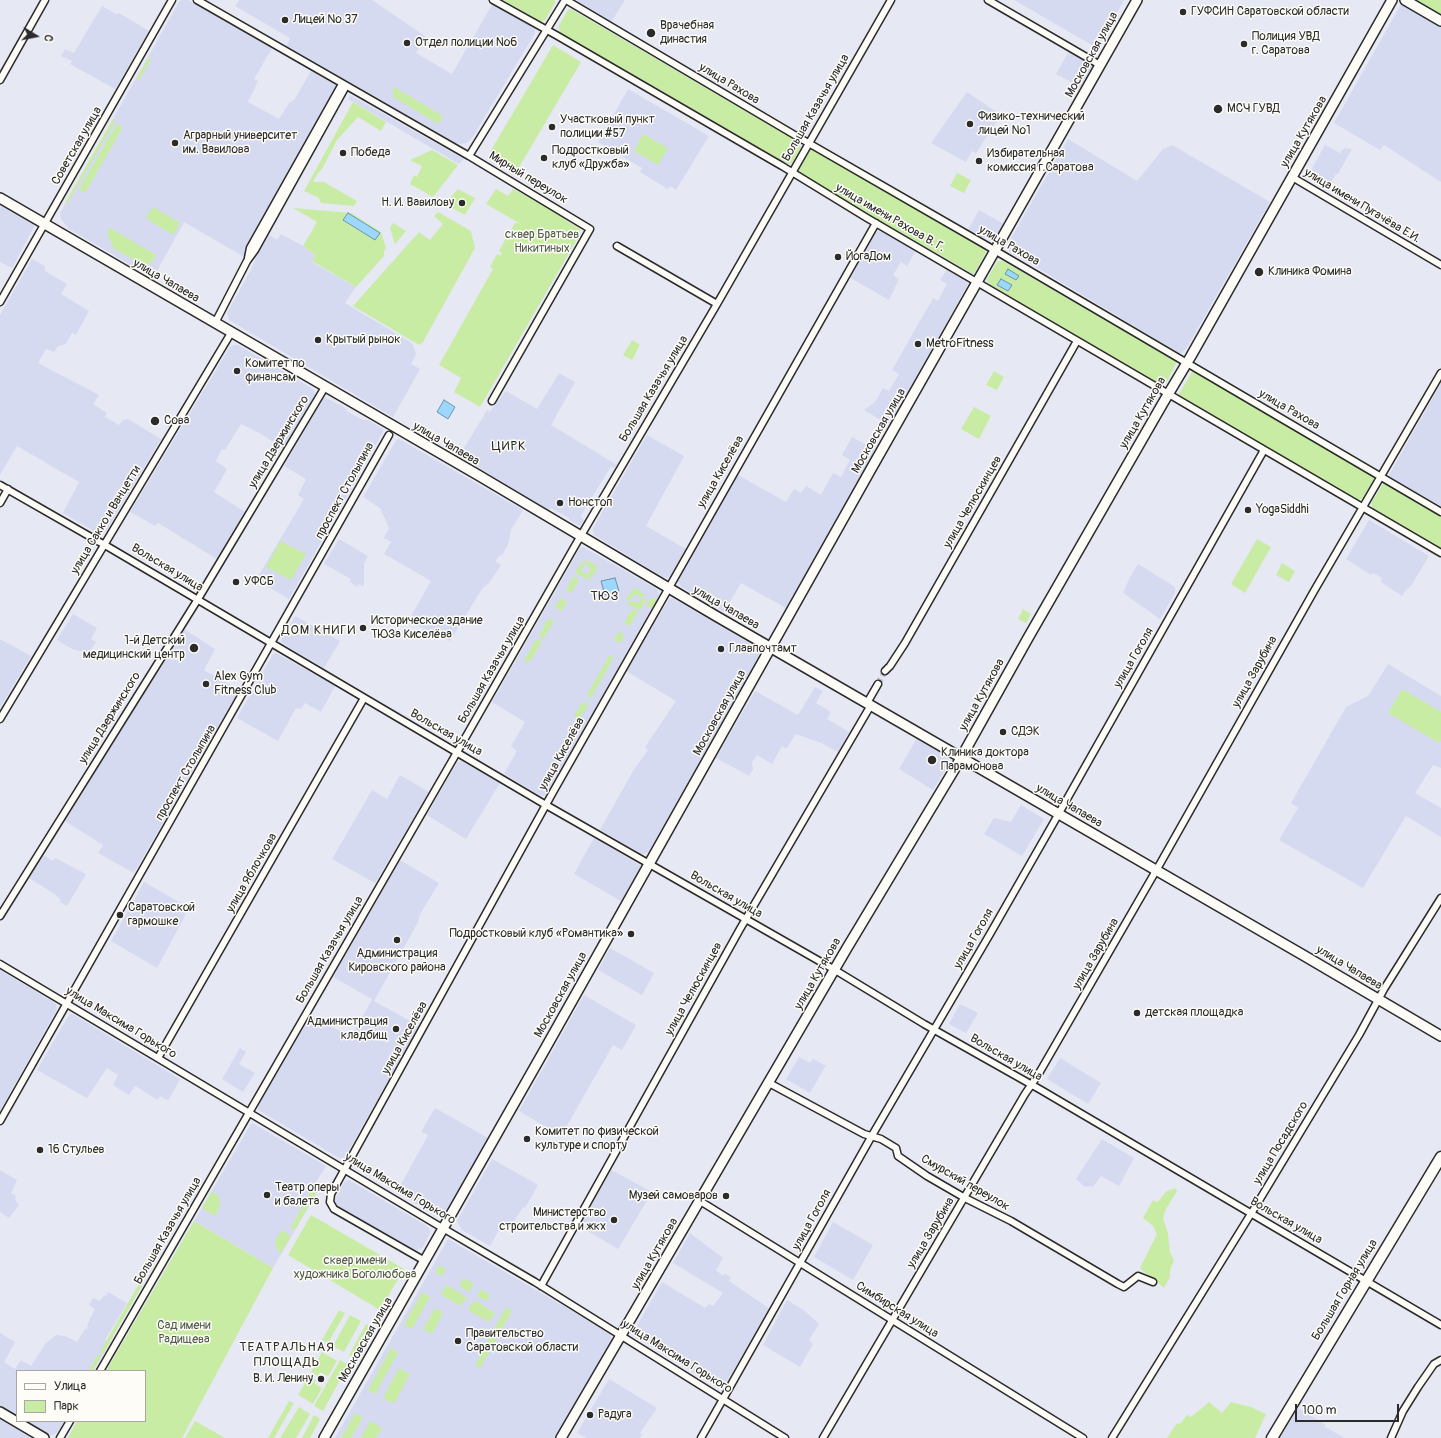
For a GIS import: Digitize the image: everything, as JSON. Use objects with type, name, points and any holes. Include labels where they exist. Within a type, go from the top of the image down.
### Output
[{"type":"main road","name":"Большая Горная улица","points":[[1272,1438],[1441,1157]]},
{"type":"street","points":[[0,80],[45,0]]},
{"type":"street","name":"Советская улица","points":[[0,302],[172,0]]},
{"type":"street","name":"Мирный переулок","points":[[196,0],[469,156],[590,229],[492,401]]},
{"type":"street","points":[[493,0],[792,172]]},
{"type":"street","points":[[469,156],[565,0]]},
{"type":"street","name":"улица Рахова","points":[[565,0],[1441,512]]},
{"type":"street","name":"Большая Казачья улица","points":[[101,1370],[891,0]]},
{"type":"street","points":[[988,0],[1100,65]]},
{"type":"street","name":"Московская улица","points":[[324,1438],[1137,0]]},
{"type":"street","name":"улица Кутякова","points":[[561,1438],[769,1082],[961,758],[1028,638],[1187,363],[1392,0]]},
{"type":"street","points":[[1405,0],[1441,21]]},
{"type":"street","points":[[215,323],[247,261],[250,248],[344,85]]},
{"type":"street","name":"улица имени Рахова В. Г.","points":[[792,172],[978,282]]},
{"type":"street","name":"улица имени Пугачёва Е.И.","points":[[1292,177],[1441,265]]},
{"type":"street","name":"улица Чапаева","points":[[0,198],[1441,1036]]},
{"type":"street","name":"улица Киселёва","points":[[425,1261],[334,1209],[330,1202],[331,1194],[546,805],[876,223]]},
{"type":"street","points":[[617,246],[716,304]]},
{"type":"street","points":[[978,282],[1441,553]]},
{"type":"street","name":"улица Сакко и Ванцетти","points":[[0,719],[231,333]]},
{"type":"street","name":"улица Челюскинцев","points":[[885,672],[908,636],[1077,341]]},
{"type":"street","name":"улица Зарубина","points":[[823,1438],[1038,1075],[1362,508],[1382,477],[1441,373]]},
{"type":"street","name":"улица Дзержинского","points":[[0,916],[198,599],[325,387]]},
{"type":"street","name":"проспект Столыпина","points":[[0,1121],[389,434]]},
{"type":"street","name":"улица Гоголя","points":[[701,1438],[871,1137],[990,934],[1264,450]]},
{"type":"street","name":"Вольская улица","points":[[0,485],[198,599],[546,805],[835,970],[1441,1325]]},
{"type":"street","points":[[0,503],[8,489]]},
{"type":"street","name":"улица Челюскинцев","points":[[542,1286],[746,919],[869,704],[878,684]]},
{"type":"street","name":"улица Яблочкова","points":[[158,1058],[364,698]]},
{"type":"street","name":"улица Посадского","points":[[1112,1438],[1251,1213],[1359,1035],[1378,1000],[1441,898]]},
{"type":"street","name":"улица Максима Горького","points":[[0,964],[542,1286],[785,1438]]},
{"type":"street","name":"Смурский переулок","points":[[769,1082],[871,1137],[881,1139],[896,1148],[898,1156],[927,1176],[965,1198],[1011,1221],[1124,1287],[1138,1276],[1153,1282]]},
{"type":"street","name":"Симбирская улица","points":[[700,1202],[1083,1438]]},
{"type":"street","points":[[1391,1438],[1403,1411],[1418,1387],[1434,1364],[1441,1360]]},
{"type":"street","points":[[0,1412],[16,1421]]},
{"type":"street","points":[[17,1422],[44,1438]]},
{"type":"street","points":[[60,1438],[69,1422]]},
{"type":"shaded area","name":"Аграрный университет им. Вавилова","points":[[181,0],[188,0],[272,48],[254,79],[258,81],[248,102],[279,119],[289,103],[294,100],[311,71],[337,86],[337,89],[245,253],[246,258],[184,222],[153,278],[69,229],[61,219],[60,213]]},
{"type":"shaded area","points":[[239,0],[372,0],[425,36],[416,53],[452,74],[493,3],[533,27],[535,30],[534,35],[472,138],[467,143],[461,144],[456,143],[286,47],[290,38],[235,6]]},
{"type":"shaded area","points":[[577,0],[625,0],[611,22]]},
{"type":"shaded area","points":[[1014,0],[1124,0],[1097,48]]},
{"type":"shaded area","points":[[1405,5],[1441,26],[1441,182],[1384,145],[1380,150],[1334,123],[1400,6]]},
{"type":"shaded area","points":[[102,6],[116,14],[119,13],[149,31],[115,89],[70,64],[72,61],[61,56],[65,49],[74,53]]},
{"type":"shaded area","points":[[1069,51],[1090,63],[1092,66],[1093,70],[1082,88],[1056,74]]},
{"type":"shaded area","points":[[628,89],[709,136],[676,190],[670,186],[668,189],[640,172],[642,168],[598,142]]},
{"type":"shaded area","name":"Физико-технический лицей №1","points":[[967,92],[1001,115],[976,153],[972,151],[966,162],[931,143]]},
{"type":"shaded area","points":[[350,95],[464,159],[459,164],[348,99]]},
{"type":"shaded area","points":[[1068,139],[1137,181],[1163,149],[1172,145],[1270,202],[1186,349],[1182,353],[1179,353],[1009,251],[1007,245]]},
{"type":"shaded area","points":[[1325,145],[1340,153],[1344,148],[1352,149],[1338,174],[1336,174],[1329,185],[1309,174]]},
{"type":"shaded area","points":[[0,206],[33,224],[34,227],[12,268],[0,262]]},
{"type":"shaded area","points":[[979,210],[1004,224],[995,240],[991,241],[968,230]]},
{"type":"shaded area","points":[[878,231],[883,232],[916,251],[907,266],[901,262],[893,275],[899,279],[889,300],[849,277],[874,234]]},
{"type":"shaded area","points":[[281,234],[303,246],[315,255],[312,262],[356,287],[345,303],[412,343],[416,354],[411,364],[420,369],[393,417],[229,320],[227,313],[269,235],[277,240]]},
{"type":"shaded area","points":[[32,259],[45,266],[45,271],[67,284],[61,294],[89,311],[76,335],[72,333],[66,344],[58,346],[54,352],[46,349],[38,363],[99,395],[93,404],[107,413],[105,417],[119,425],[123,420],[128,419],[161,439],[106,531],[102,534],[99,534],[63,513],[79,482],[17,446],[0,475],[0,315]]},
{"type":"shaded area","points":[[947,269],[965,280],[968,284],[889,425],[864,410],[875,402],[883,388],[889,391],[899,374],[892,370],[933,298],[938,301],[947,284],[940,280]]},
{"type":"shaded area","points":[[238,345],[313,389],[315,394],[284,449],[261,434],[241,424],[225,450],[222,449],[216,461],[227,469],[214,492],[245,512],[217,559],[158,523],[155,526],[130,512],[230,347]]},
{"type":"shaded area","points":[[559,373],[575,382],[551,425],[617,465],[614,468],[611,466],[581,516],[584,521],[580,526],[551,508],[549,510],[459,456],[488,409],[489,413],[506,391],[537,409]]},
{"type":"shaded area","points":[[1441,383],[1441,507],[1389,475]]},
{"type":"shaded area","points":[[326,398],[344,407],[348,412],[363,420],[368,420],[383,429],[383,432],[289,599],[256,580],[304,499],[298,495],[306,479],[284,466],[323,399]]},
{"type":"shaded area","points":[[647,435],[684,456],[646,526],[686,549],[672,574],[668,578],[663,577],[594,535],[593,531],[593,528]]},
{"type":"shaded area","points":[[852,437],[875,450],[786,608],[741,583],[724,612],[680,586],[678,581],[679,577],[736,474],[786,502],[794,489],[801,493],[806,486],[821,495],[833,473],[841,477],[850,460],[842,455]]},
{"type":"shaded area","points":[[397,439],[523,510],[511,530],[508,544],[502,556],[500,555],[495,561],[501,565],[489,583],[482,589],[450,641],[408,621],[431,581],[384,554],[391,542],[384,538],[389,528],[380,508],[363,497]]},
{"type":"shaded area","points":[[1369,520],[1429,556],[1411,586],[1402,596],[1381,582],[1382,578],[1373,573],[1371,575],[1346,559]]},
{"type":"shaded area","points":[[339,539],[368,556],[364,564],[363,586],[359,584],[357,587],[350,582],[351,579],[324,564]]},
{"type":"shaded area","points":[[583,547],[657,589],[659,595],[548,792],[541,796],[504,774],[517,751],[511,746],[525,722],[492,702],[580,548]]},
{"type":"shaded area","points":[[1138,564],[1175,587],[1175,593],[1160,619],[1123,593]]},
{"type":"shaded area","points":[[672,598],[762,651],[649,851],[642,854],[600,830],[633,771],[648,750],[645,747],[676,701],[626,671],[669,599]]},
{"type":"shaded area","points":[[73,614],[97,628],[91,639],[96,642],[89,653],[72,649],[57,640]]},
{"type":"shaded area","points":[[295,616],[340,641],[324,668],[282,643],[281,640]]},
{"type":"shaded area","points":[[184,629],[215,649],[204,670],[239,690],[134,873],[98,853],[103,845],[65,821]]},
{"type":"shaded area","points":[[0,639],[31,656],[0,708]]},
{"type":"shaded area","points":[[276,653],[335,686],[321,712],[305,703],[301,709],[296,708],[278,741],[237,718],[273,654]]},
{"type":"shaded area","points":[[1388,664],[1441,696],[1441,768],[1433,765],[1415,793],[1441,808],[1441,837],[1406,816],[1363,888],[1279,840],[1298,808],[1291,803],[1346,707],[1368,696]]},
{"type":"shaded area","points":[[815,687],[823,691],[816,703],[831,712],[827,719],[849,732],[838,752],[821,743],[796,734],[786,749],[782,746],[772,764],[757,755],[752,763],[753,769],[749,776],[716,758],[755,691],[798,715]]},
{"type":"shaded area","points":[[917,738],[948,756],[949,764],[933,790],[899,769]]},
{"type":"shaded area","points":[[460,761],[500,783],[466,839],[427,815],[456,764]]},
{"type":"shaded area","points":[[400,775],[429,792],[375,883],[332,859],[372,790],[387,799]]},
{"type":"shaded area","points":[[1021,805],[1044,819],[1022,856],[984,834],[994,818],[1011,822]]},
{"type":"shaded area","points":[[594,838],[640,865],[640,869],[621,901],[574,874]]},
{"type":"shaded area","points":[[44,855],[52,861],[55,858],[86,874],[67,906],[60,902],[61,900],[53,893],[29,878]]},
{"type":"shaded area","points":[[400,860],[439,883],[420,914],[418,922],[374,1001],[419,1026],[346,1155],[343,1158],[339,1158],[260,1111],[258,1109],[259,1104],[311,1015],[350,1037],[360,1021],[372,999],[333,977]]},
{"type":"shaded area","points":[[144,882],[184,905],[180,910],[186,914],[157,968],[111,941]]},
{"type":"shaded area","points":[[610,948],[654,973],[642,995],[598,970]]},
{"type":"shaded area","points":[[0,970],[55,1003],[57,1009],[0,1111]]},
{"type":"shaded area","points":[[584,995],[636,1025],[622,1050],[613,1045],[561,1136],[519,1111]]},
{"type":"shaded area","points":[[960,1004],[978,1013],[966,1033],[949,1024]]},
{"type":"shaded area","points":[[71,1014],[180,1079],[169,1099],[167,1100],[160,1096],[158,1100],[135,1086],[129,1095],[113,1085],[118,1075],[107,1068],[87,1098],[37,1070]]},
{"type":"shaded area","points":[[240,1048],[246,1052],[239,1064],[255,1073],[243,1092],[222,1079]]},
{"type":"shaded area","points":[[799,1057],[810,1063],[813,1059],[826,1065],[810,1093],[786,1079]]},
{"type":"shaded area","points":[[1060,1058],[1101,1083],[1088,1104],[1047,1079]]},
{"type":"shaded area","points":[[435,1108],[488,1138],[445,1215],[441,1216],[436,1216],[397,1192],[428,1135],[421,1132]]},
{"type":"shaded area","points":[[251,1124],[254,1124],[326,1166],[313,1187],[318,1191],[273,1268],[194,1221]]},
{"type":"shaded area","points":[[1102,1139],[1134,1158],[1119,1186],[1101,1176],[1093,1187],[1085,1187],[1076,1179]]},
{"type":"shaded area","points":[[492,1159],[538,1185],[525,1208],[523,1207],[509,1230],[501,1226],[490,1246],[462,1230],[457,1221]]},
{"type":"shaded area","points":[[0,1170],[17,1180],[11,1193],[16,1196],[15,1200],[19,1205],[9,1218],[0,1212]]},
{"type":"shaded area","points":[[611,1170],[652,1192],[618,1249],[579,1226]]},
{"type":"shaded area","points":[[349,1180],[427,1226],[430,1233],[422,1248],[416,1250],[409,1249],[338,1207],[334,1201],[345,1181]]},
{"type":"shaded area","points":[[833,1222],[873,1245],[853,1280],[814,1257]]},
{"type":"shaded area","points":[[690,1233],[723,1258],[716,1270],[723,1276],[725,1273],[731,1278],[729,1281],[770,1309],[724,1386],[721,1388],[717,1387],[638,1338],[635,1333],[635,1329],[662,1282],[705,1308],[709,1304],[713,1306],[723,1293],[673,1263]]},
{"type":"shaded area","points":[[448,1239],[610,1333],[612,1340],[555,1438],[335,1438]]},
{"type":"shaded area","points":[[108,1292],[127,1303],[105,1340],[110,1343],[94,1370],[16,1370],[16,1415],[0,1406],[0,1333],[15,1342],[4,1362],[15,1369],[21,1360],[31,1366],[46,1343],[56,1335],[65,1336],[77,1342],[85,1329],[86,1330],[95,1309],[89,1305],[93,1298],[100,1301],[104,1295],[106,1296]]},
{"type":"shaded area","points":[[787,1300],[805,1311],[819,1324],[809,1340],[813,1344],[800,1367],[763,1345]]},
{"type":"shaded area","points":[[609,1379],[657,1408],[640,1433],[642,1434],[640,1438],[587,1438],[577,1433]]},
{"type":"shaded area","points":[[1296,1407],[1325,1424],[1325,1427],[1345,1438],[1278,1438]]},
{"type":"shaded area","points":[[0,1419],[32,1438],[0,1438]]},
{"type":"shaded area","points":[[27,1422],[63,1422],[58,1432],[52,1435],[47,1434]]},
{"type":"green space","points":[[503,0],[555,0],[555,3],[545,20],[541,22]]},
{"type":"green space","points":[[1414,0],[1441,0],[1441,16]]},
{"type":"green space","points":[[571,9],[798,142],[801,147],[792,163],[786,163],[561,33],[558,27],[568,10]]},
{"type":"green space","points":[[553,45],[581,62],[518,169],[490,152]]},
{"type":"green space","points":[[152,58],[139,80],[136,79],[147,60]]},
{"type":"green space","points":[[394,87],[443,116],[438,124],[392,96]]},
{"type":"green space","points":[[353,102],[386,122],[381,131],[358,117],[337,140],[322,169],[313,182],[324,182],[357,201],[354,206],[321,203],[319,198],[304,191]]},
{"type":"green space","points":[[113,119],[115,122],[67,204],[65,203]]},
{"type":"green space","points":[[117,124],[123,127],[85,193],[79,189]]},
{"type":"green space","points":[[643,134],[668,148],[658,165],[634,151]]},
{"type":"green space","points":[[811,149],[985,249],[986,252],[975,272],[973,274],[971,273],[799,174],[799,169]]},
{"type":"green space","points":[[432,150],[458,165],[433,197],[410,184],[414,175],[417,177],[422,166],[410,160]]},
{"type":"green space","points":[[957,173],[971,180],[964,193],[950,186]]},
{"type":"green space","points":[[458,189],[475,198],[465,215],[445,204]]},
{"type":"green space","name":"сквер Братьев Никитиных","points":[[496,189],[508,196],[513,189],[563,216],[565,220],[580,229],[580,234],[480,407],[454,392],[461,378],[439,365],[493,269],[490,267],[497,254],[500,256],[502,252],[499,251],[506,238],[509,240],[504,250],[512,235],[509,233],[515,223],[519,223],[486,204]]},
{"type":"green space","points":[[153,207],[180,223],[173,235],[146,218]]},
{"type":"green space","points":[[293,208],[351,213],[381,232],[386,248],[384,251],[384,256],[356,287],[312,261],[315,255],[303,246],[317,222]]},
{"type":"green space","points":[[438,212],[471,231],[475,248],[423,342],[419,345],[353,306],[419,232],[430,240],[443,224],[434,216]]},
{"type":"green space","points":[[393,223],[406,231],[395,244],[390,228]]},
{"type":"green space","points":[[110,228],[156,255],[151,264],[149,263],[147,267],[114,249],[107,233]]},
{"type":"green space","points":[[999,261],[1003,261],[1174,360],[1176,362],[1175,366],[1166,383],[1163,385],[1159,384],[991,285],[987,279]]},
{"type":"green space","points":[[632,340],[640,345],[632,360],[623,355]]},
{"type":"green space","points":[[994,371],[1004,377],[997,390],[986,385]]},
{"type":"green space","points":[[1195,371],[1372,475],[1374,480],[1362,499],[1355,500],[1182,399],[1179,394],[1192,372]]},
{"type":"green space","points":[[974,407],[991,416],[979,439],[961,429]]},
{"type":"green space","points":[[1385,483],[1441,516],[1441,548],[1373,509],[1371,503]]},
{"type":"green space","points":[[1257,539],[1271,547],[1245,593],[1231,584]]},
{"type":"green space","points":[[280,541],[306,554],[291,580],[266,567]]},
{"type":"green space","points":[[585,559],[597,566],[597,569],[590,580],[588,574],[591,568],[586,565]]},
{"type":"green space","points":[[582,561],[584,566],[581,571],[587,574],[588,580],[575,573]]},
{"type":"green space","points":[[1282,563],[1295,571],[1289,582],[1276,575]]},
{"type":"green space","points":[[574,576],[579,580],[571,593],[566,590]]},
{"type":"green space","points":[[635,588],[646,595],[640,597],[635,594],[632,599],[625,601],[633,589]]},
{"type":"green space","points":[[561,598],[567,602],[562,611],[555,606]]},
{"type":"green space","points":[[646,598],[641,609],[639,610],[626,603],[633,601],[638,603],[641,599]]},
{"type":"green space","points":[[655,598],[657,600],[653,607],[650,608],[646,605],[649,600]]},
{"type":"green space","points":[[632,609],[638,612],[630,626],[624,623]]},
{"type":"green space","points":[[1023,609],[1031,614],[1026,623],[1018,619]]},
{"type":"green space","points":[[551,619],[553,623],[543,639],[539,636],[547,620]]},
{"type":"green space","points":[[619,632],[623,633],[623,641],[618,642],[613,640]]},
{"type":"green space","points":[[536,639],[542,642],[531,660],[526,662],[524,661]]},
{"type":"green space","points":[[609,656],[614,657],[591,698],[587,695]]},
{"type":"green space","points":[[1402,689],[1441,712],[1441,739],[1439,743],[1388,713]]},
{"type":"green space","points":[[584,702],[589,703],[578,721],[575,714]]},
{"type":"green space","points":[[1175,1188],[1177,1191],[1166,1209],[1163,1218],[1168,1233],[1170,1253],[1174,1260],[1170,1270],[1170,1277],[1164,1288],[1140,1268],[1157,1234],[1153,1226],[1143,1218],[1153,1200],[1157,1202],[1167,1191]]},
{"type":"green space","points":[[311,1190],[316,1194],[294,1231],[291,1227]]},
{"type":"green space","points":[[212,1191],[219,1197],[220,1202],[215,1216],[202,1208]]},
{"type":"green space","name":"сквер имени художника Боголюбова","points":[[311,1215],[404,1269],[380,1310],[288,1255]]},
{"type":"green space","name":"Сад имени Радищева","points":[[194,1221],[273,1268],[182,1438],[68,1438],[76,1422],[146,1422],[146,1370],[107,1370]]},
{"type":"green space","points":[[282,1230],[291,1236],[281,1253],[277,1250],[275,1243]]},
{"type":"green space","points":[[439,1265],[446,1269],[442,1276],[435,1272]]},
{"type":"green space","points":[[464,1278],[474,1284],[469,1292],[459,1286]]},
{"type":"green space","points":[[140,1282],[143,1284],[103,1354],[100,1352]]},
{"type":"green space","points":[[446,1285],[467,1297],[461,1306],[441,1295]]},
{"type":"green space","points":[[481,1289],[490,1295],[487,1301],[477,1296]]},
{"type":"green space","points":[[422,1292],[430,1297],[412,1329],[404,1325]]},
{"type":"green space","points":[[474,1300],[495,1313],[489,1322],[468,1310]]},
{"type":"green space","points":[[506,1307],[512,1311],[480,1368],[475,1365]]},
{"type":"green space","points":[[435,1308],[443,1313],[432,1334],[423,1329]]},
{"type":"green space","points":[[339,1310],[345,1313],[328,1343],[322,1340]]},
{"type":"green space","points":[[350,1315],[361,1321],[344,1352],[333,1346]]},
{"type":"green space","points":[[366,1324],[371,1327],[354,1358],[349,1355]]},
{"type":"green space","points":[[391,1348],[398,1353],[375,1394],[368,1390]]},
{"type":"green space","points":[[322,1352],[337,1361],[328,1376],[320,1372],[318,1376],[311,1372]]},
{"type":"green space","points":[[98,1354],[101,1356],[94,1370],[90,1370]]},
{"type":"green space","points":[[340,1360],[348,1365],[323,1411],[314,1406]]},
{"type":"green space","points":[[399,1368],[410,1374],[394,1404],[383,1398]]},
{"type":"green space","points":[[309,1376],[316,1380],[314,1383],[322,1388],[313,1404],[298,1395]]},
{"type":"green space","points":[[289,1401],[294,1403],[274,1438],[268,1438]]},
{"type":"green space","points":[[1209,1402],[1222,1413],[1231,1402],[1251,1407],[1266,1414],[1255,1438],[1167,1438],[1177,1423],[1180,1424],[1187,1415],[1191,1417]]},
{"type":"green space","points":[[299,1407],[310,1414],[296,1438],[280,1438]]},
{"type":"green space","points":[[355,1413],[363,1417],[351,1438],[341,1438]]},
{"type":"green space","points":[[314,1415],[320,1419],[310,1438],[302,1438]]},
{"type":"green space","points":[[195,1421],[225,1438],[185,1438]]},
{"type":"green space","points":[[370,1421],[382,1428],[376,1438],[361,1438]]},
{"type":"water","points":[[348,213],[380,233],[375,240],[343,220]]},
{"type":"water","points":[[1008,269],[1019,276],[1016,280],[1005,274]]},
{"type":"water","points":[[1001,279],[1012,285],[1008,291],[997,285]]},
{"type":"water","points":[[444,400],[455,407],[448,419],[437,412]]},
{"type":"water","points":[[615,578],[619,591],[605,595],[601,581]]},
{"type":"tunnel","points":[[878,684],[885,671]]},
{"type":"place","name":"ГУФСИН Саратовской области","points":[[1183,12]]},
{"type":"place","name":"Лицей № 37","points":[[285,20]]},
{"type":"place","name":"Врачебная династия","points":[[651,33]]},
{"type":"place","name":"Отдел полиции №6","points":[[407,43]]},
{"type":"place","name":"Полиция УВД г. Саратова","points":[[1244,44]]},
{"type":"place","name":"МСЧ ГУВД","points":[[1218,109]]},
{"type":"place","name":"Физико-технический лицей №1","points":[[970,124]]},
{"type":"place","name":"Участковый пункт полиции #57","points":[[552,127]]},
{"type":"place","name":"Аграрный университет им. Вавилова","points":[[175,143]]},
{"type":"place","name":"Победа","points":[[343,153]]},
{"type":"place","name":"Подростковый клуб «Дружба»","points":[[544,158]]},
{"type":"place","name":"Избирательная комиссия г.Саратова","points":[[979,161]]},
{"type":"place","name":"Н. И. Вавилову","points":[[462,203]]},
{"type":"place","name":"ЙогаДом","points":[[838,257]]},
{"type":"place","name":"Клиника Фомина","points":[[1259,272]]},
{"type":"place","name":"Крытый рынок","points":[[318,340]]},
{"type":"place","name":"MetroFitness","points":[[918,344]]},
{"type":"place","name":"Комитет по финансам","points":[[237,371]]},
{"type":"place","name":"Сова","points":[[155,421]]},
{"type":"place","name":"Нонстоп","points":[[560,503]]},
{"type":"place","name":"YogaSiddhi","points":[[1248,510]]},
{"type":"place","name":"УФСБ","points":[[236,582]]},
{"type":"place","name":"Историческое здание ТЮЗа Киселёва","points":[[363,628]]},
{"type":"place","name":"1-й Детский медицинский центр","points":[[194,648]]},
{"type":"place","name":"Главпочтамт","points":[[721,649]]},
{"type":"place","name":"Alex Gym Fitness Club","points":[[206,684]]},
{"type":"place","name":"СДЭК","points":[[1003,732]]},
{"type":"place","name":"Клиника доктора Парамонова","points":[[932,760]]},
{"type":"place","name":"Саратовской гармошке","points":[[120,915]]},
{"type":"place","name":"Подростковый клуб «Романтика»","points":[[631,934]]},
{"type":"place","name":"Администрация Кировского района","points":[[397,940]]},
{"type":"place","name":"детская площадка","points":[[1137,1013]]},
{"type":"place","name":"Администрация кладбищ","points":[[396,1029]]},
{"type":"place","name":"Комитет по физической культуре и спорту","points":[[527,1139]]},
{"type":"place","name":"16 Стульев","points":[[40,1150]]},
{"type":"place","name":"Театр оперы и балета","points":[[267,1195]]},
{"type":"place","name":"Музей самоваров","points":[[726,1196]]},
{"type":"place","name":"Министерство строительства и жкх","points":[[614,1220]]},
{"type":"place","name":"Правительство Саратовской области","points":[[458,1341]]},
{"type":"place","name":"В. И. Ленину","points":[[321,1379]]},
{"type":"place","name":"Радуга","points":[[590,1415]]},
{"type":"district","name":"ЦИРК","points":[[509,447]]},
{"type":"district","name":"ТЮЗ","points":[[605,597]]},
{"type":"district","name":"ДОМ КНИГИ","points":[[319,631]]},
{"type":"district","name":"ТЕАТРАЛЬНАЯ ПЛОЩАДЬ","points":[[287,1356]]}]
